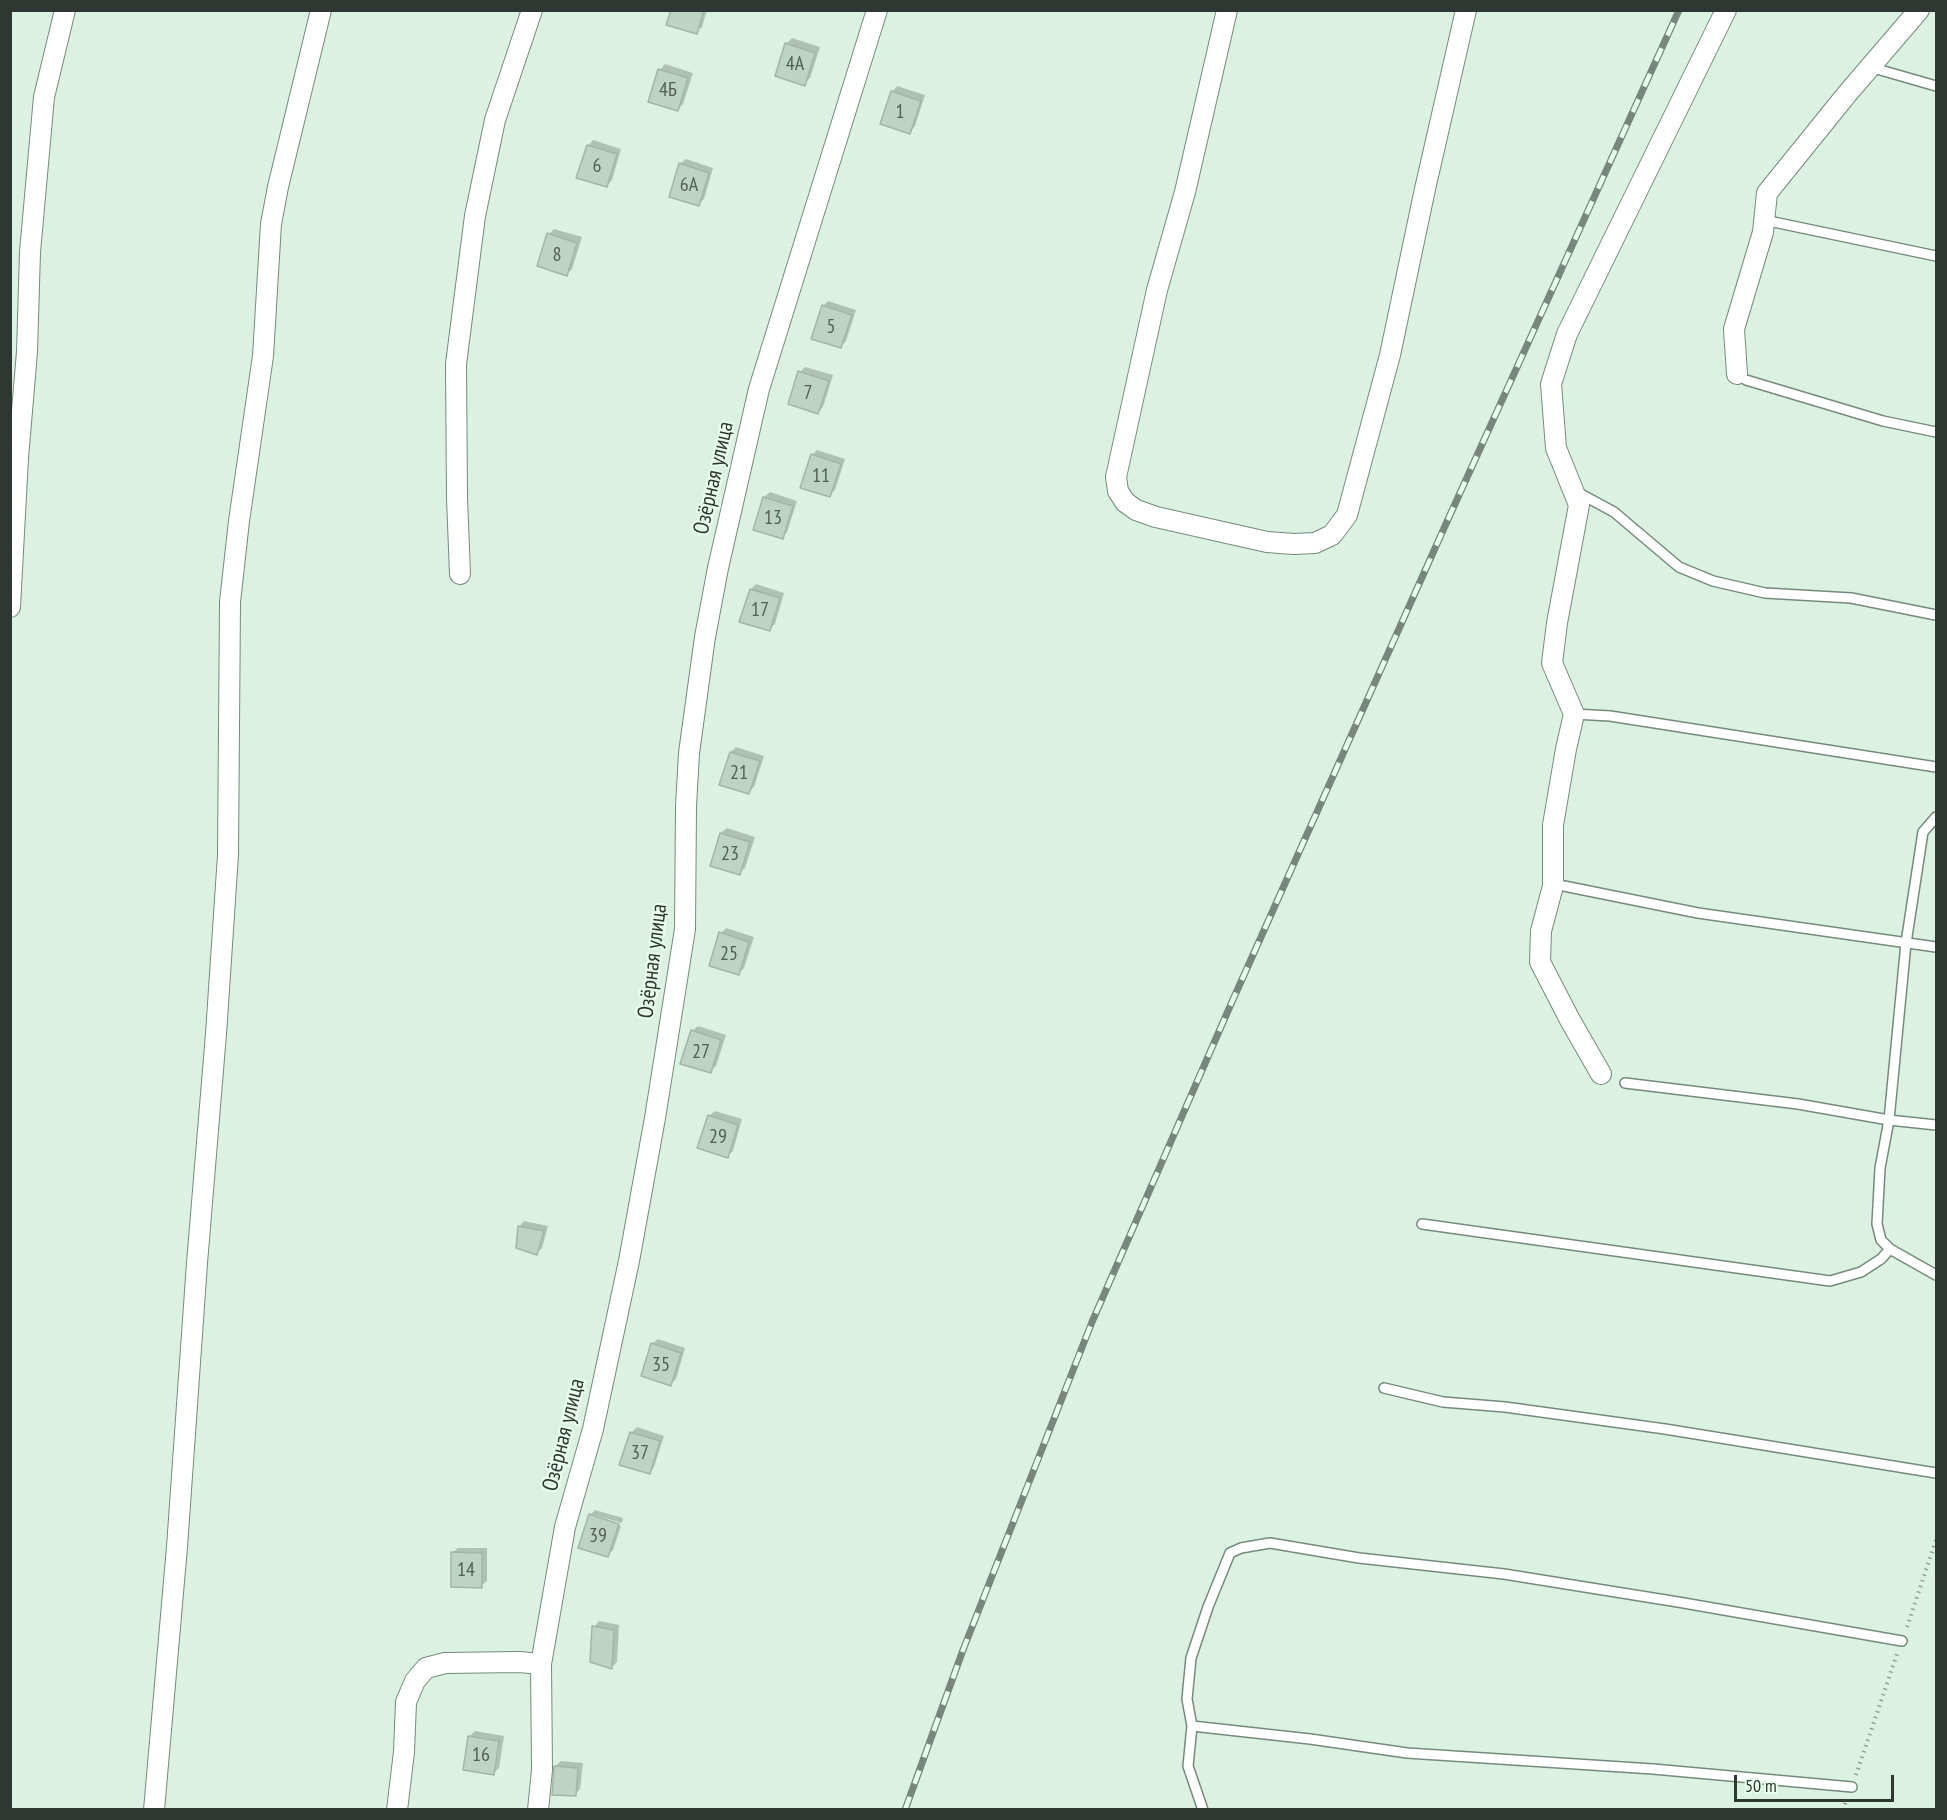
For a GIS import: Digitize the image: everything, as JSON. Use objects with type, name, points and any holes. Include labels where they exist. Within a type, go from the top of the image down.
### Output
[{"type":"street","points":[[10,607],[18,458],[27,352],[30,252],[44,97],[65,10]]},
{"type":"street","points":[[154,1809],[177,1547],[228,855],[230,602],[239,521],[263,356],[271,224],[321,10]]},
{"type":"street","points":[[460,574],[456,498],[456,364],[475,216],[495,120],[532,10]]},
{"type":"street","name":"Озёрная улица","points":[[538,1809],[542,1770],[541,1664],[565,1527],[593,1429],[629,1261],[655,1118],[685,929],[685,817],[689,753],[705,637],[718,568],[759,389],[877,10]]},
{"type":"street","points":[[1227,10],[1185,192],[1157,290],[1116,477],[1118,491],[1125,502],[1136,510],[1156,517],[1267,542],[1294,544],[1315,543],[1332,535],[1347,515],[1390,355],[1466,10]]},
{"type":"street","points":[[1601,1074],[1540,962],[1541,931],[1553,885],[1553,825],[1574,714],[1552,663],[1557,623],[1579,505],[1556,448],[1551,384],[1567,334],[1726,10]]},
{"type":"street","points":[[1742,377],[1734,328],[1763,231],[1767,193],[1919,10]]},
{"type":"street","points":[[397,1809],[404,1752],[406,1702],[415,1681],[426,1668],[445,1663],[541,1664]]},
{"type":"lane","points":[[1870,67],[1936,86]]},
{"type":"lane","points":[[1764,220],[1936,256]]},
{"type":"lane","points":[[1742,377],[1882,421],[1936,432]]},
{"type":"lane","points":[[1572,489],[1614,512],[1679,567],[1713,581],[1765,593],[1851,598],[1936,615]]},
{"type":"lane","points":[[1574,714],[1610,716],[1936,767]]},
{"type":"lane","points":[[1936,817],[1923,832],[1906,943],[1889,1120],[1880,1168],[1877,1224],[1881,1240],[1890,1249],[1936,1275]]},
{"type":"lane","points":[[1564,886],[1698,913],[1936,947]]},
{"type":"lane","points":[[1625,1083],[1798,1104],[1889,1120],[1936,1125]]},
{"type":"lane","points":[[1422,1224],[1830,1281],[1861,1272],[1881,1259],[1890,1249]]},
{"type":"lane","points":[[1384,1388],[1443,1402],[1505,1407],[1665,1429],[1936,1473]]},
{"type":"lane","points":[[1203,1809],[1188,1766],[1192,1726],[1187,1699],[1191,1658],[1208,1607],[1230,1553],[1241,1548],[1270,1543],[1359,1558],[1504,1574],[1902,1641]]},
{"type":"lane","points":[[1192,1726],[1310,1739],[1407,1753],[1653,1769],[1852,1787]]},
{"type":"path","points":[[1843,1809],[1936,1540]]},
{"type":"building","points":[[671,10],[704,10],[697,34],[666,25]]},
{"type":"building","points":[[785,43],[815,53],[805,86],[775,76]]},
{"type":"building","points":[[658,69],[688,78],[678,111],[648,102]]},
{"type":"building","points":[[891,91],[921,101],[910,134],[880,124]]},
{"type":"building","points":[[587,145],[617,154],[607,187],[576,178]]},
{"type":"building","points":[[679,163],[709,173],[699,206],[669,197]]},
{"type":"building","points":[[547,233],[577,243],[567,276],[537,266]]},
{"type":"building","points":[[822,305],[852,315],[841,348],[811,339]]},
{"type":"building","points":[[798,371],[829,381],[818,414],[788,404]]},
{"type":"building","points":[[811,454],[841,464],[830,497],[800,488]]},
{"type":"building","points":[[763,497],[793,506],[783,539],[753,530]]},
{"type":"building","points":[[750,589],[780,598],[770,631],[739,622]]},
{"type":"building","points":[[730,752],[760,761],[749,794],[719,785]]},
{"type":"building","points":[[720,833],[750,842],[740,875],[710,866]]},
{"type":"building","points":[[719,932],[749,942],[739,975],[709,966]]},
{"type":"building","points":[[691,1030],[721,1040],[711,1073],[680,1064]]},
{"type":"building","points":[[708,1115],[738,1125],[728,1158],[697,1148]]},
{"type":"building","points":[[518,1226],[544,1231],[537,1255],[516,1248]]},
{"type":"building","points":[[651,1343],[681,1353],[671,1386],[641,1376]]},
{"type":"building","points":[[630,1432],[660,1441],[650,1474],[619,1465]]},
{"type":"building","points":[[589,1514],[619,1524],[608,1557],[578,1548]]},
{"type":"building","points":[[451,1552],[482,1553],[482,1588],[451,1587]]},
{"type":"building","points":[[592,1626],[614,1630],[612,1669],[590,1662]]},
{"type":"building","points":[[468,1736],[499,1741],[494,1775],[463,1770]]},
{"type":"building","points":[[554,1766],[578,1768],[576,1796],[552,1795]]},
{"type":"railway","points":[[905,1810],[963,1650],[1092,1322],[1231,1004],[1679,10]]}]
